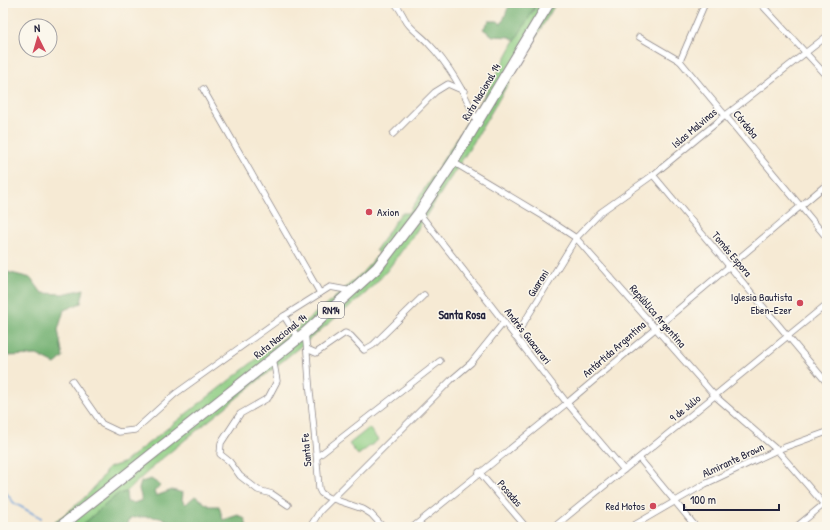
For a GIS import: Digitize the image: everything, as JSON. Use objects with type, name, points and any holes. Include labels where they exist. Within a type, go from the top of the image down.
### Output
[{"type":"highway","name":"Ruta Nacional 14","points":[[60,527],[302,335],[381,264],[419,213],[453,162],[549,3]]},
{"type":"street","points":[[394,3],[398,6],[407,24],[429,44],[449,69],[464,91],[477,122]]},
{"type":"street","points":[[680,61],[705,3]]},
{"type":"street","points":[[760,3],[827,76]]},
{"type":"street","name":"Islas Malvinas","points":[[576,238],[601,212],[654,175],[726,115],[827,36]]},
{"type":"street","name":"Córdoba","points":[[639,37],[680,61],[827,238]]},
{"type":"street","points":[[393,134],[435,92],[448,84],[464,91]]},
{"type":"street","points":[[203,88],[320,293]]},
{"type":"street","name":"República Argentina","points":[[453,162],[543,216],[576,238],[715,396],[777,450],[825,506]]},
{"type":"street","name":"Tomás Espora","points":[[654,175],[786,336],[827,383]]},
{"type":"street","name":"Antártida Argentina","points":[[413,527],[567,402],[827,184]]},
{"type":"street","name":"Andrés Guacurari","points":[[419,213],[515,337],[624,470]]},
{"type":"street","name":"Guarani","points":[[515,337],[576,238]]},
{"type":"street","points":[[72,381],[102,424],[119,432],[135,430],[175,394],[284,316],[330,287],[352,291]]},
{"type":"street","points":[[307,349],[316,353],[345,333],[351,336],[364,350],[373,345],[424,295]]},
{"type":"street","name":"9 de Julio","points":[[554,527],[827,304]]},
{"type":"street","points":[[284,316],[302,335]]},
{"type":"street","points":[[310,527],[320,510],[471,362],[504,322]]},
{"type":"street","name":"Santa Fe","points":[[302,335],[307,349],[310,399],[319,489],[321,493],[332,499],[367,512],[383,527]]},
{"type":"street","points":[[273,357],[276,381],[268,398],[240,414],[221,443],[220,454],[230,462],[240,476],[258,490],[272,494],[288,505]]},
{"type":"street","points":[[317,457],[440,361]]},
{"type":"street","name":"Almirante Brown","points":[[631,527],[705,484],[777,450],[827,432]]},
{"type":"street","points":[[639,458],[696,527]]},
{"type":"street","name":"Posadas","points":[[479,472],[526,527]]},
{"type":"street","points":[[796,527],[825,506]]},
{"type":"green space","points":[[512,3],[535,3],[530,17],[515,41],[510,37],[493,36],[483,29],[489,21],[498,21],[501,24],[508,7]]},
{"type":"green space","points":[[535,3],[556,3],[473,143],[415,233],[386,272],[365,294],[159,461],[126,492],[118,494],[80,527],[48,527],[89,493],[108,468],[123,463],[330,302],[362,273],[379,254],[376,250],[401,213],[409,213],[488,90],[526,20],[534,10]]},
{"type":"green space","points":[[3,271],[31,278],[42,293],[63,294],[84,289],[81,303],[64,310],[58,330],[63,357],[55,364],[37,355],[3,356]]},
{"type":"green space","points":[[369,428],[378,440],[358,455],[349,444]]},
{"type":"green space","points":[[151,479],[160,485],[154,492],[156,496],[172,490],[183,493],[182,500],[186,504],[195,496],[209,506],[219,506],[223,520],[238,515],[245,519],[247,527],[178,527],[161,518],[143,517],[130,518],[127,527],[80,527],[118,494],[126,492],[127,502],[134,503],[142,500],[139,489],[141,482]]},
{"type":"waterway","points":[[3,489],[14,503],[41,518]]},
{"type":"place","name":"Axion","points":[[369,212]]},
{"type":"place","name":"Iglesia Bautista Eben-Ezer","points":[[800,303]]},
{"type":"place","name":"Red Motos","points":[[653,506]]},
{"type":"district","name":"Santa Rosa","points":[[462,314]]}]
